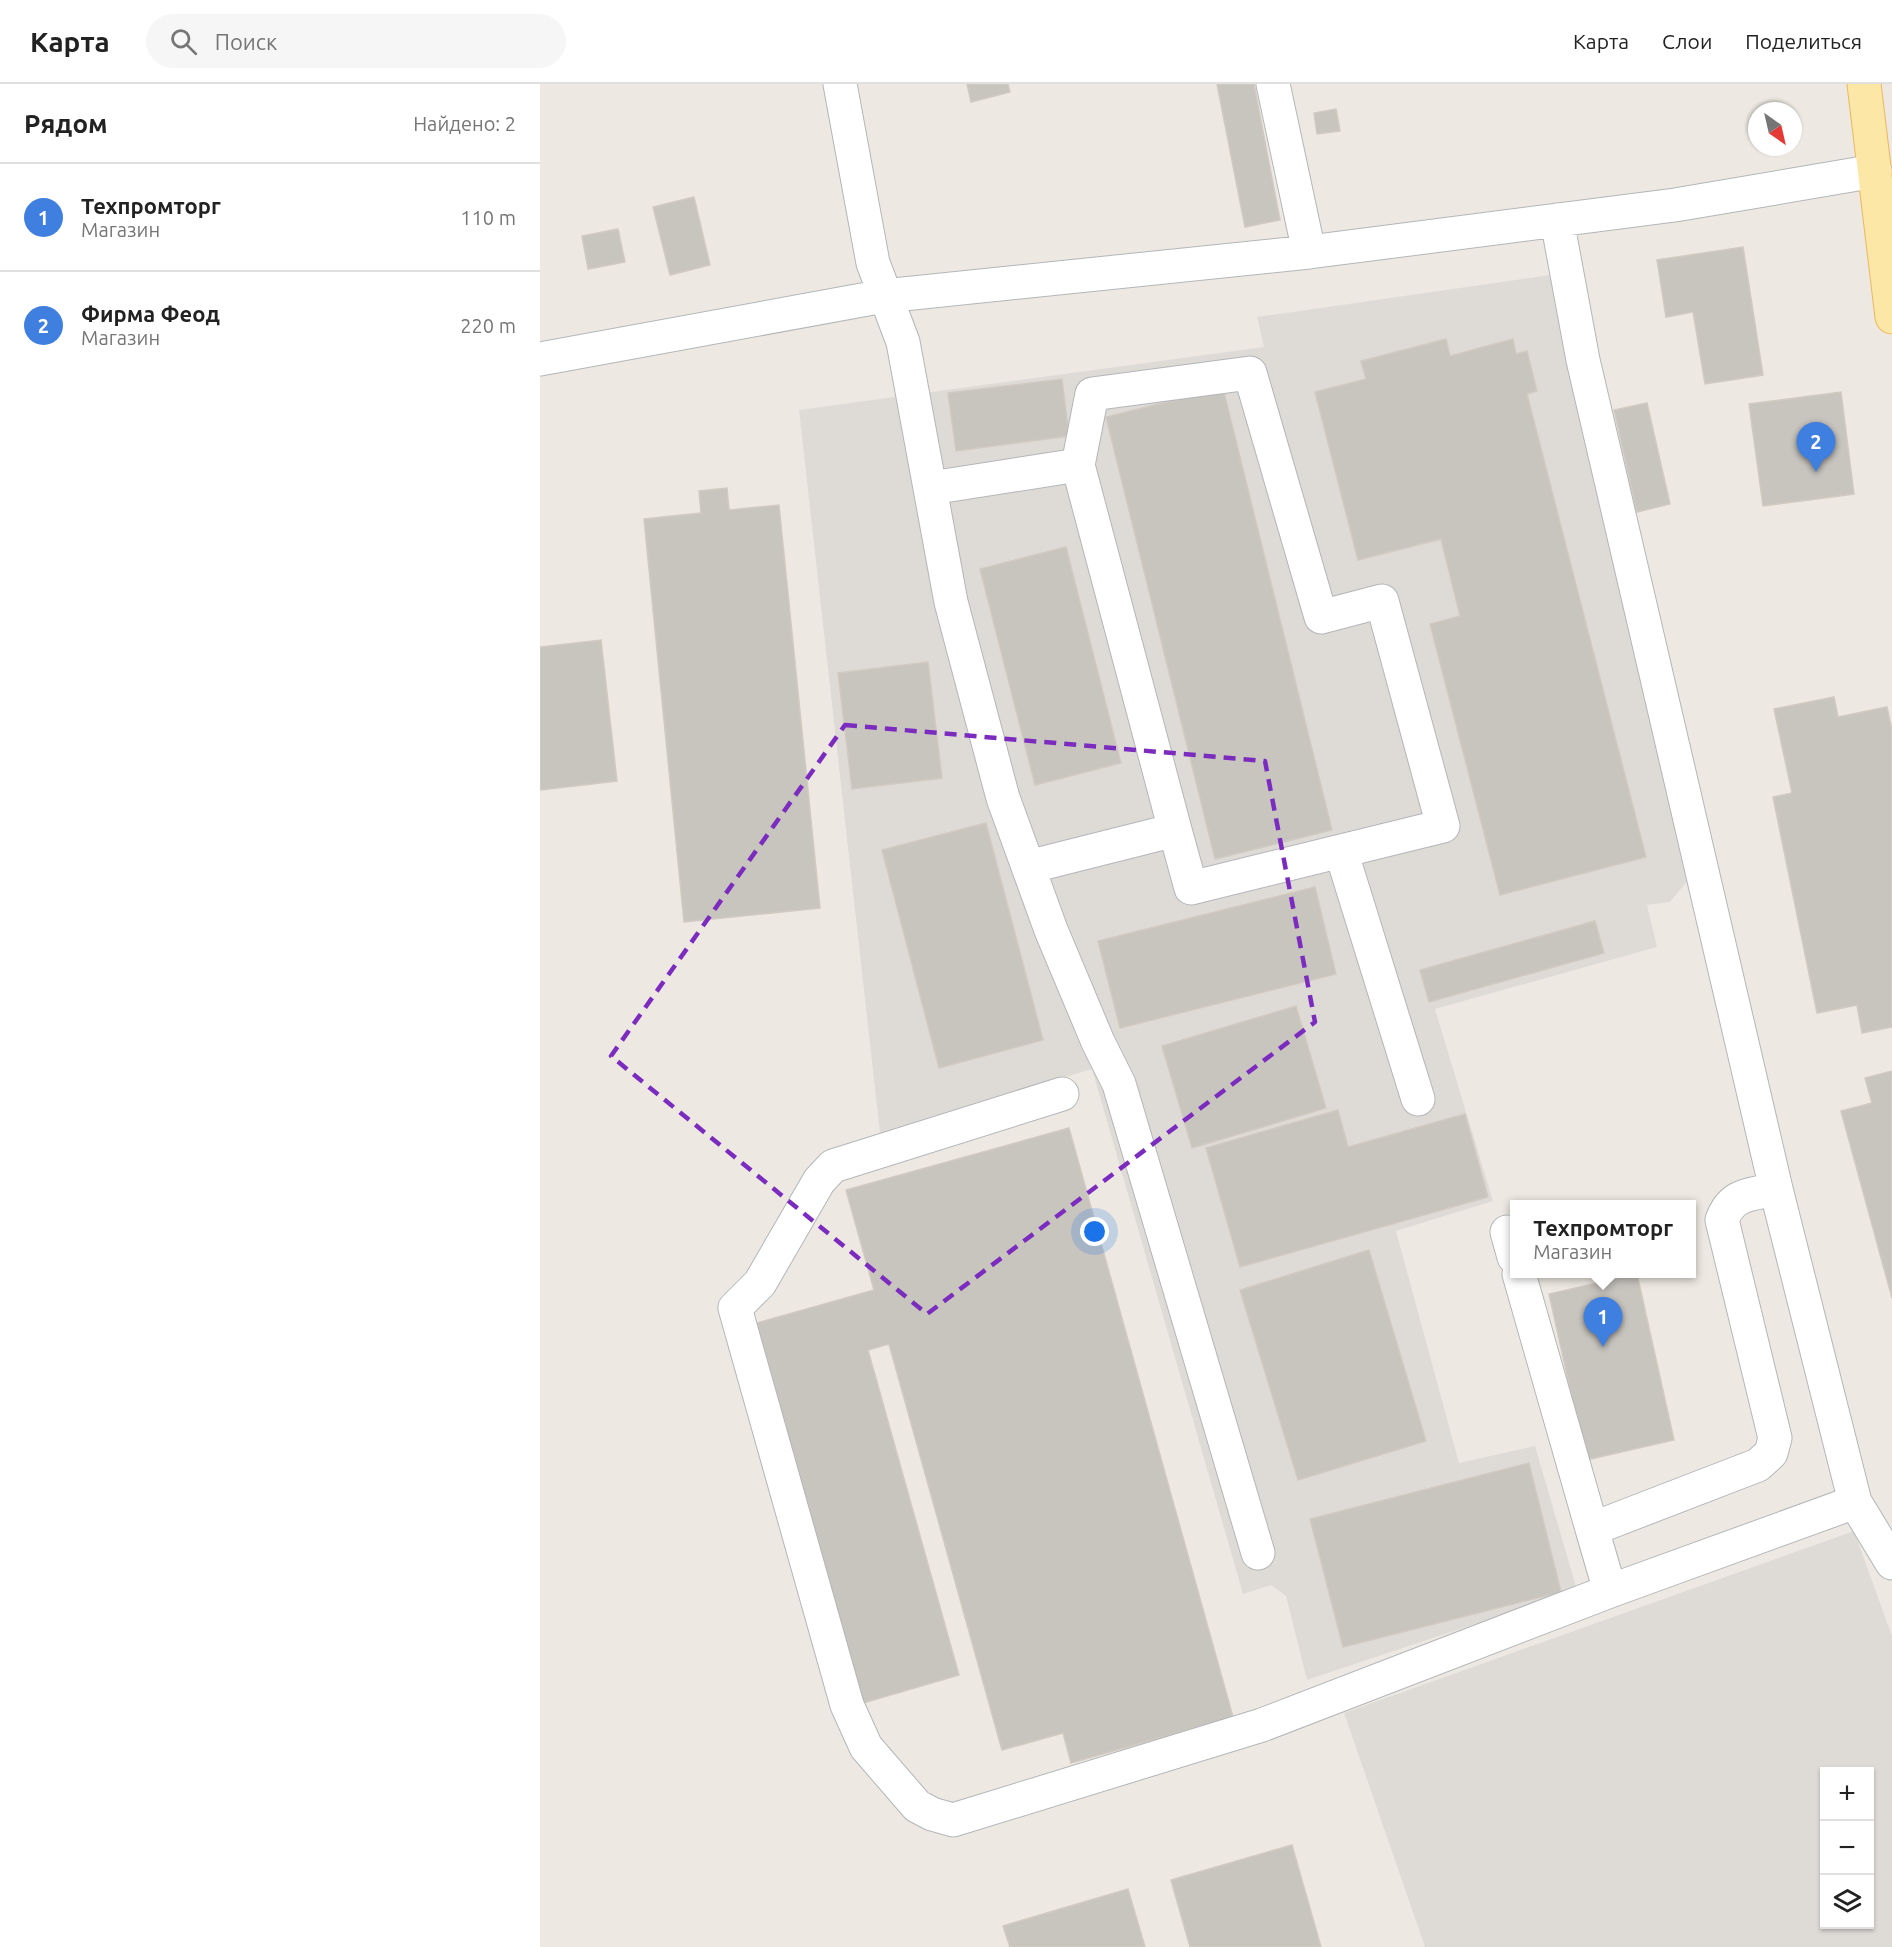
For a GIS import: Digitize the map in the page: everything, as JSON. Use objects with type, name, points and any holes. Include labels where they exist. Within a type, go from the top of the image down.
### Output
[{"type":"main road","points":[[1864,84],[1892,317]]},
{"type":"street","points":[[840,84],[873,263],[903,342],[951,602],[1003,798],[1055,940],[1098,1042],[1119,1084],[1257,1553]]},
{"type":"street","points":[[1273,84],[1309,252]]},
{"type":"street","points":[[540,359],[884,296],[1309,252],[1675,205],[1875,171]]},
{"type":"street","points":[[1557,220],[1583,360],[1776,1189],[1855,1502],[1892,1563]]},
{"type":"street","points":[[1250,373],[1321,618],[1382,601],[1443,826],[1191,888],[1175,830],[1078,465],[1092,394],[1250,373]]},
{"type":"street","points":[[931,488],[1078,465]]},
{"type":"street","points":[[1028,867],[1175,830]]},
{"type":"street","points":[[1341,851],[1418,1099]]},
{"type":"street","points":[[1062,1094],[833,1166],[819,1181],[760,1283],[735,1308],[847,1706],[866,1747],[917,1806],[932,1814],[953,1820],[1262,1725],[1610,1591],[1855,1502]]},
{"type":"street","points":[[1592,1529],[1758,1465],[1771,1453],[1775,1438],[1722,1221],[1727,1207],[1738,1198],[1776,1189]]},
{"type":"street","points":[[1520,1278],[1610,1591]]},
{"type":"highlighted area","points":[[845,725],[1265,761],[1315,1022],[927,1314],[611,1056]]},
{"type":"shaded area","points":[[1550,275],[1688,880],[1670,902],[1647,905],[1657,947],[1435,1009],[1493,1201],[1396,1231],[1459,1463],[1535,1446],[1577,1590],[1307,1680],[1286,1596],[1271,1585],[1243,1594],[1092,1069],[880,1133],[799,410],[1264,347],[1257,317]]},
{"type":"shaded area","points":[[1854,1531],[1892,1636],[1892,1947],[1425,1947],[1344,1713]]},
{"type":"building","points":[[967,84],[1008,84],[1010,92],[971,102]]},
{"type":"building","points":[[1217,84],[1254,84],[1280,220],[1245,227]]},
{"type":"building","points":[[1336,109],[1340,131],[1317,134],[1314,113]]},
{"type":"building","points":[[694,197],[710,265],[670,275],[653,207]]},
{"type":"building","points":[[618,229],[625,262],[588,269],[582,236]]},
{"type":"building","points":[[1743,247],[1763,375],[1705,384],[1693,312],[1666,317],[1657,260]]},
{"type":"building","points":[[1446,339],[1450,356],[1513,339],[1516,354],[1527,351],[1537,391],[1527,394],[1646,857],[1500,895],[1430,624],[1460,616],[1441,539],[1358,560],[1315,392],[1366,379],[1361,361]]},
{"type":"building","points":[[1062,379],[1069,436],[956,451],[948,393]]},
{"type":"building","points":[[1223,388],[1332,830],[1215,859],[1106,417]]},
{"type":"building","points":[[1841,392],[1854,494],[1763,506],[1749,404]]},
{"type":"building","points":[[1647,403],[1670,504],[1637,512],[1614,410]]},
{"type":"building","points":[[727,488],[729,510],[779,505],[820,908],[684,922],[644,519],[701,513],[699,491]]},
{"type":"building","points":[[1066,547],[1121,763],[1035,785],[980,569]]},
{"type":"building","points":[[601,640],[617,781],[540,790],[540,647]]},
{"type":"building","points":[[928,662],[942,778],[852,789],[838,673]]},
{"type":"building","points":[[1834,697],[1838,717],[1887,707],[1892,730],[1892,1027],[1862,1033],[1857,1005],[1817,1013],[1773,797],[1792,793],[1774,709]]},
{"type":"building","points":[[986,823],[1043,1040],[939,1068],[882,850]]},
{"type":"building","points":[[1315,887],[1336,974],[1120,1028],[1098,941]]},
{"type":"building","points":[[1595,921],[1604,953],[1429,1002],[1420,970]]},
{"type":"building","points":[[1296,1006],[1326,1108],[1192,1148],[1162,1046]]},
{"type":"building","points":[[1892,1071],[1892,1298],[1841,1111],[1872,1103],[1865,1078]]},
{"type":"building","points":[[1338,1110],[1348,1147],[1465,1114],[1488,1197],[1240,1267],[1206,1148]]},
{"type":"building","points":[[1069,1128],[1233,1717],[1071,1763],[1063,1733],[1002,1750],[889,1344],[868,1350],[959,1675],[863,1703],[757,1323],[874,1290],[846,1190]]},
{"type":"building","points":[[1369,1250],[1426,1441],[1298,1480],[1240,1290]]},
{"type":"building","points":[[1619,1278],[1638,1278],[1674,1440],[1586,1460],[1549,1294]]},
{"type":"building","points":[[1529,1463],[1561,1592],[1343,1647],[1310,1519]]},
{"type":"building","points":[[1292,1845],[1321,1947],[1190,1947],[1171,1880]]},
{"type":"building","points":[[1128,1889],[1145,1947],[1010,1947],[1003,1926]]},
{"type":"place","name":"Фирма Феод","points":[[1816,472]]},
{"type":"place","name":"Техпромторг","points":[[1603,1347]]}]
